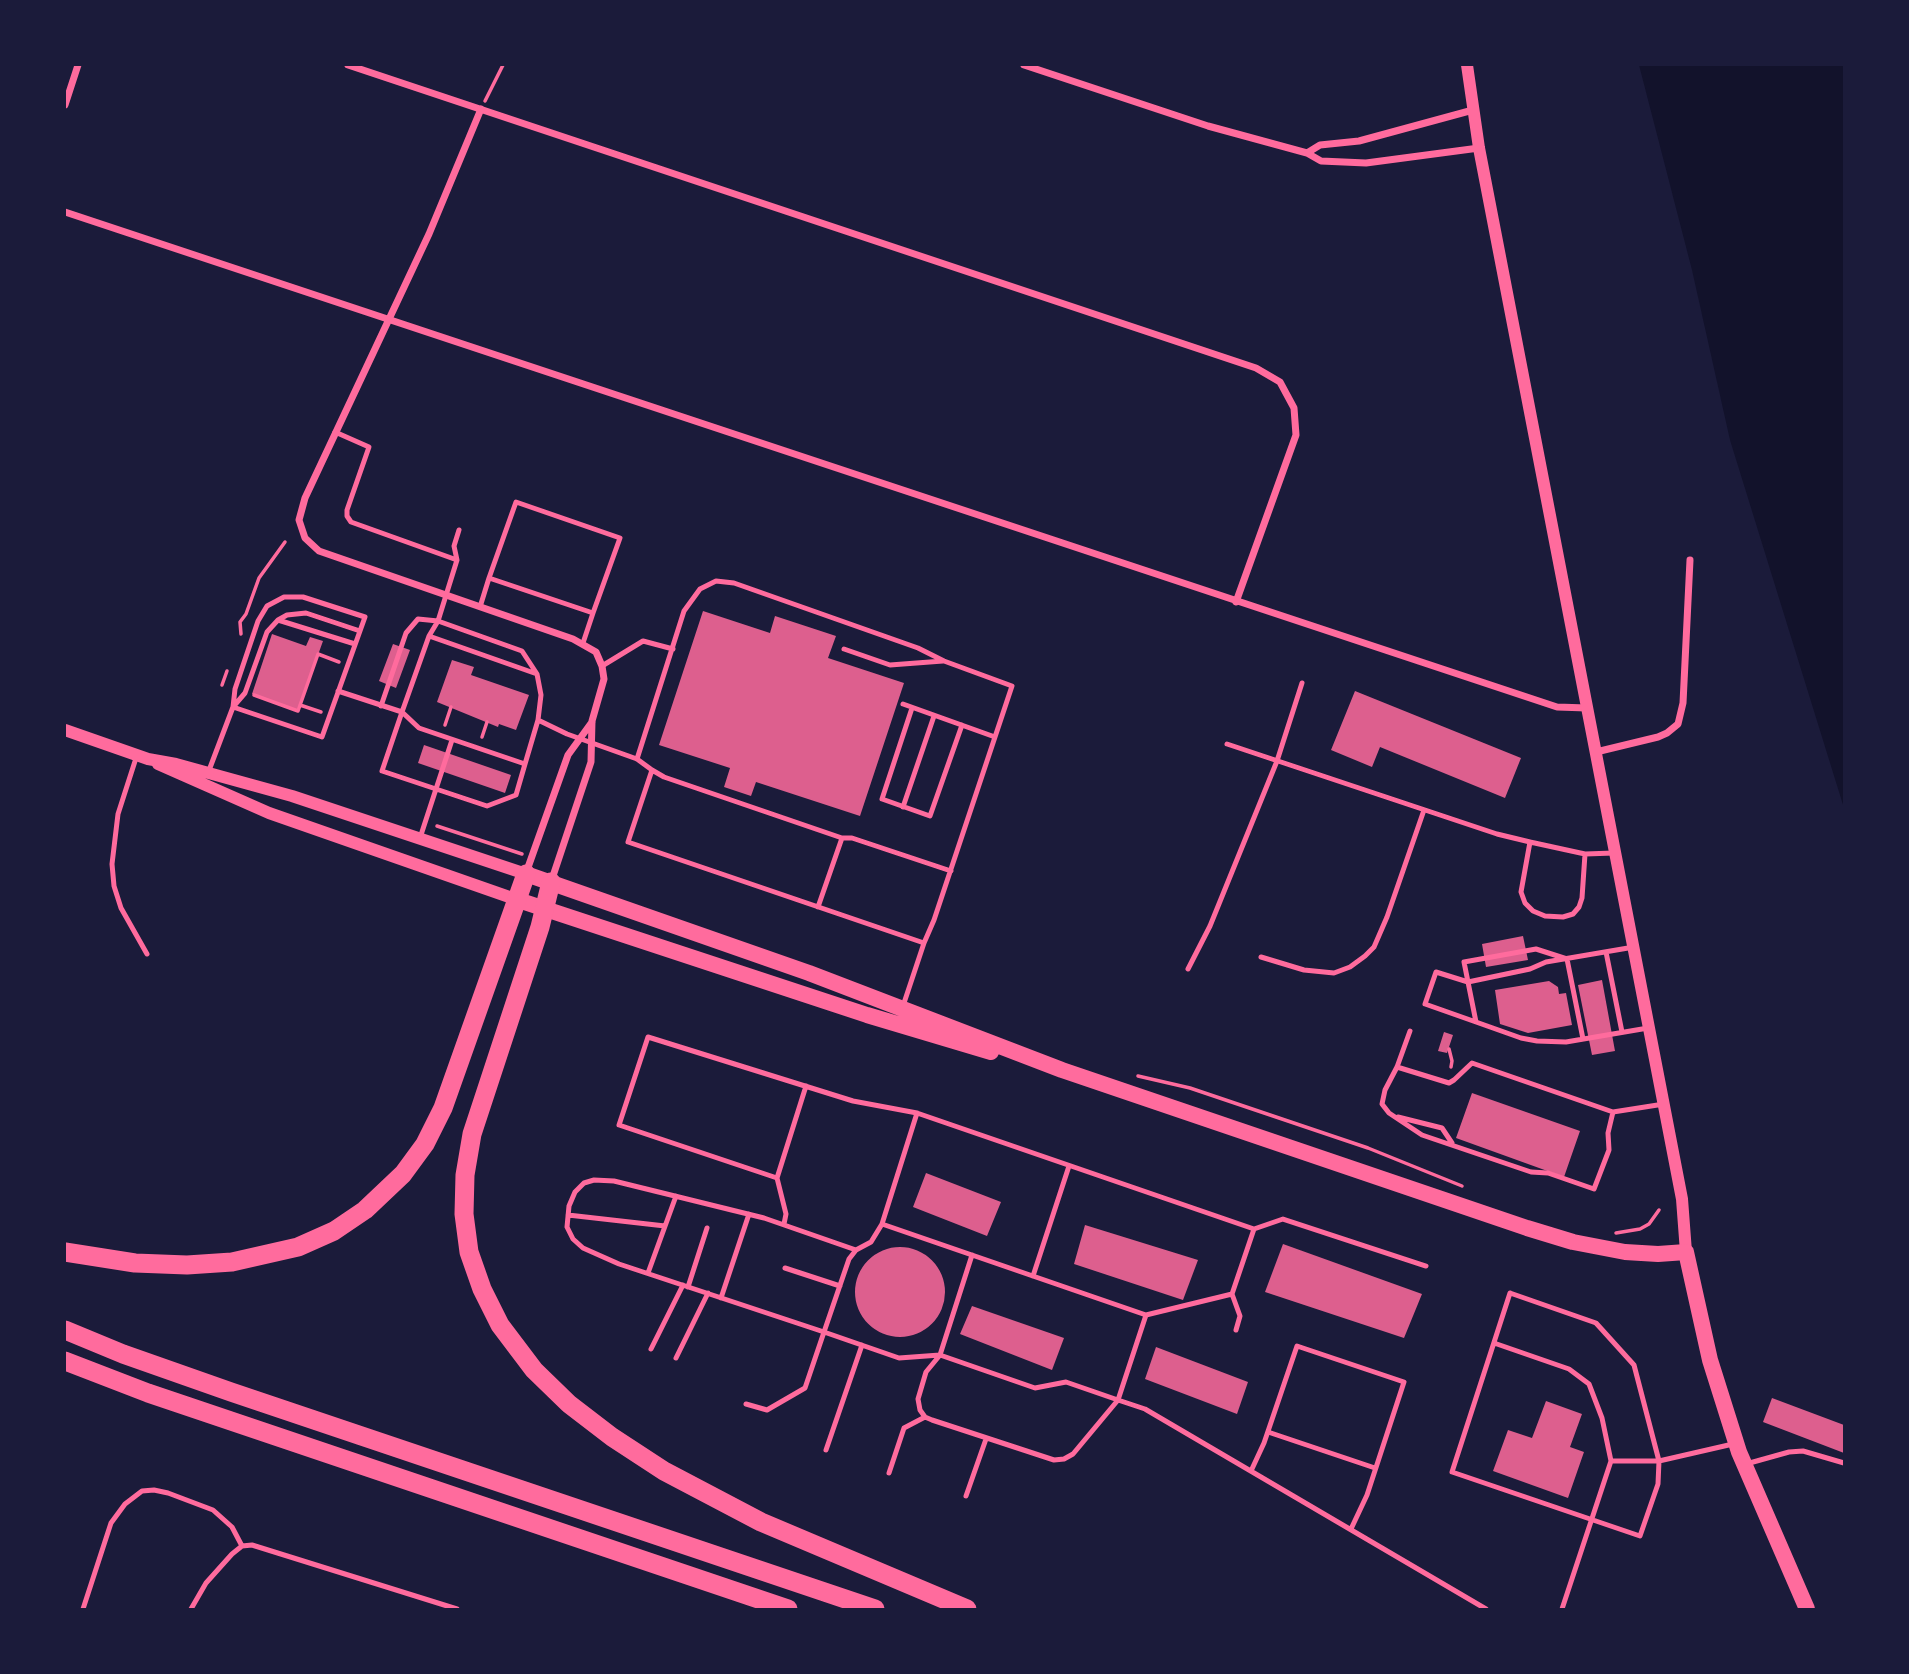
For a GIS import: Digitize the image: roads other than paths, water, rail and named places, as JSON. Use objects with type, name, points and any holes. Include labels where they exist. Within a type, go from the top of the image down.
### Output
[{"type":"highway","points":[[65,1252],[135,1263],[187,1265],[232,1262],[298,1247],[334,1231],[365,1210],[403,1174],[425,1144],[443,1108],[526,874]]},
{"type":"highway","points":[[551,883],[545,909],[478,1114],[465,1175],[464,1214],[469,1252],[481,1289],[500,1325],[549,1385],[588,1420],[640,1456],[761,1522],[967,1609]]},
{"type":"highway","points":[[65,1330],[123,1354],[232,1392],[875,1609]]},
{"type":"highway","points":[[65,1361],[138,1389],[788,1609]]},
{"type":"main road","points":[[526,874],[796,968],[1062,1070],[1552,1236],[1625,1252],[1686,1252],[1710,1360],[1736,1444],[1807,1609]]},
{"type":"main road","points":[[515,899],[945,1040],[1062,1070]]},
{"type":"street","points":[[65,105],[78,65]]},
{"type":"street","points":[[348,65],[1256,368],[1280,383],[1294,408],[1296,435],[1237,603]]},
{"type":"street","points":[[1024,65],[1208,126],[1273,146],[1307,153],[1321,161],[1366,163],[1479,148]]},
{"type":"street","points":[[1467,65],[1479,148],[1682,1199],[1686,1252]]},
{"type":"street","points":[[481,109],[429,234],[300,508],[299,520],[305,538],[319,551],[583,643],[596,652],[604,679],[592,721],[591,762],[551,883]]},
{"type":"street","points":[[1307,153],[1320,145],[1359,141],[1473,110]]},
{"type":"street","points":[[65,212],[1237,603],[1557,707],[1587,708]]},
{"type":"street","points":[[1596,752],[1658,737],[1678,724],[1683,703],[1690,560]]},
{"type":"street","points":[[142,757],[292,796],[526,874],[568,755],[592,721]]},
{"type":"street","points":[[65,730],[142,757],[294,822],[515,899]]},
{"type":"lane","points":[[334,432],[369,447],[347,510],[351,522],[457,560]]},
{"type":"lane","points":[[480,607],[516,502],[620,538],[583,643]]},
{"type":"lane","points":[[381,706],[409,628],[418,619],[438,621],[522,651],[537,674],[541,695],[538,720],[516,795],[487,806],[382,771],[429,636],[438,621],[457,560],[454,546],[459,530]]},
{"type":"lane","points":[[489,578],[593,613]]},
{"type":"lane","points":[[637,759],[684,611],[693,597],[707,585],[724,581],[905,643],[944,661],[1012,685],[902,1009]]},
{"type":"lane","points":[[203,785],[233,706],[235,689],[258,621],[271,602],[293,596],[314,599],[365,617],[321,737],[233,706]]},
{"type":"lane","points":[[233,706],[245,693],[267,632],[278,620],[287,615],[306,613],[360,631]]},
{"type":"lane","points":[[278,620],[355,644]]},
{"type":"lane","points":[[429,636],[537,674]]},
{"type":"lane","points":[[602,666],[643,641],[673,649]]},
{"type":"lane","points":[[844,649],[890,665],[944,661]]},
{"type":"lane","points":[[1188,969],[1210,926],[1277,761],[1302,683]]},
{"type":"lane","points":[[338,691],[402,712],[419,728],[525,764]]},
{"type":"lane","points":[[903,704],[995,737]]},
{"type":"lane","points":[[912,708],[882,799],[903,807],[930,816],[962,725]]},
{"type":"lane","points":[[903,807],[934,716]]},
{"type":"lane","points":[[538,720],[637,759],[664,777],[842,838],[852,838],[951,870]]},
{"type":"lane","points":[[420,838],[452,740]]},
{"type":"lane","points":[[1227,744],[1497,834],[1585,854],[1616,852]]},
{"type":"lane","points":[[142,757],[118,814],[112,864],[114,886],[121,908],[147,954]]},
{"type":"lane","points":[[652,769],[628,842],[924,943]]},
{"type":"lane","points":[[1261,957],[1304,970],[1334,973],[1350,967],[1365,956],[1374,947],[1387,917],[1424,810]]},
{"type":"lane","points":[[818,907],[842,838]]},
{"type":"lane","points":[[1530,842],[1521,892],[1525,903],[1533,911],[1545,916],[1563,918],[1573,914],[1579,907],[1585,854]]},
{"type":"lane","points":[[1634,947],[1468,982],[1436,972],[1425,1004],[1521,1038],[1537,1041],[1566,1042],[1649,1027]]},
{"type":"lane","points":[[1476,1022],[1464,962],[1536,949],[1567,959]]},
{"type":"lane","points":[[1606,952],[1622,1032]]},
{"type":"lane","points":[[1567,959],[1583,1039]]},
{"type":"lane","points":[[1410,1031],[1382,1097],[1385,1110],[1422,1135],[1531,1172],[1548,1173],[1594,1189],[1609,1150],[1608,1133],[1613,1112]]},
{"type":"lane","points":[[777,1178],[619,1125],[648,1037],[853,1101],[917,1114],[1254,1229],[1283,1219],[1426,1266]]},
{"type":"lane","points":[[1397,1067],[1449,1083],[1472,1063],[1613,1112],[1664,1104]]},
{"type":"lane","points":[[784,1224],[786,1214],[777,1178],[806,1086]]},
{"type":"lane","points":[[746,1404],[767,1410],[805,1388],[849,1259],[856,1250],[871,1242],[882,1224],[917,1114]]},
{"type":"lane","points":[[1395,1116],[1442,1128],[1453,1144]]},
{"type":"lane","points":[[1033,1276],[1069,1166]]},
{"type":"lane","points":[[856,1250],[749,1214],[614,1181],[594,1180],[584,1184],[575,1192],[569,1206],[567,1227],[573,1239],[599,1256],[899,1358],[940,1355],[1035,1388],[1066,1382],[1145,1409],[1486,1609]]},
{"type":"lane","points":[[648,1273],[676,1196]]},
{"type":"lane","points":[[721,1298],[749,1214]]},
{"type":"lane","points":[[568,1215],[665,1226]]},
{"type":"lane","points":[[882,1224],[1146,1315],[1232,1294]]},
{"type":"lane","points":[[651,1349],[685,1286],[706,1228]]},
{"type":"lane","points":[[1236,1330],[1240,1316],[1232,1294],[1254,1229]]},
{"type":"lane","points":[[972,1255],[940,1355],[926,1372],[918,1399],[920,1410],[925,1417],[986,1439],[1054,1461],[1073,1454],[1118,1399],[1146,1315]]},
{"type":"lane","points":[[785,1268],[840,1286]]},
{"type":"lane","points":[[676,1358],[708,1293]]},
{"type":"lane","points":[[1510,1293],[1596,1323],[1634,1365],[1659,1461],[1658,1484],[1640,1536],[1452,1472],[1494,1343],[1510,1293]]},
{"type":"lane","points":[[1494,1343],[1569,1369],[1589,1384],[1602,1418],[1611,1461],[1562,1609]]},
{"type":"lane","points":[[826,1450],[862,1345]]},
{"type":"lane","points":[[1251,1471],[1268,1432],[1297,1346],[1404,1382],[1367,1495],[1351,1529]]},
{"type":"lane","points":[[889,1473],[904,1428],[925,1417]]},
{"type":"lane","points":[[1268,1432],[1376,1468]]},
{"type":"lane","points":[[966,1496],[986,1439]]},
{"type":"lane","points":[[1611,1461],[1659,1461],[1736,1444]]},
{"type":"lane","points":[[1743,1464],[1802,1451],[1844,1463]]},
{"type":"lane","points":[[83,1609],[111,1523],[124,1504],[142,1491],[167,1493],[213,1510],[232,1527],[242,1546]]},
{"type":"lane","points":[[191,1609],[206,1583],[232,1554],[242,1546],[252,1545],[456,1609]]}]
